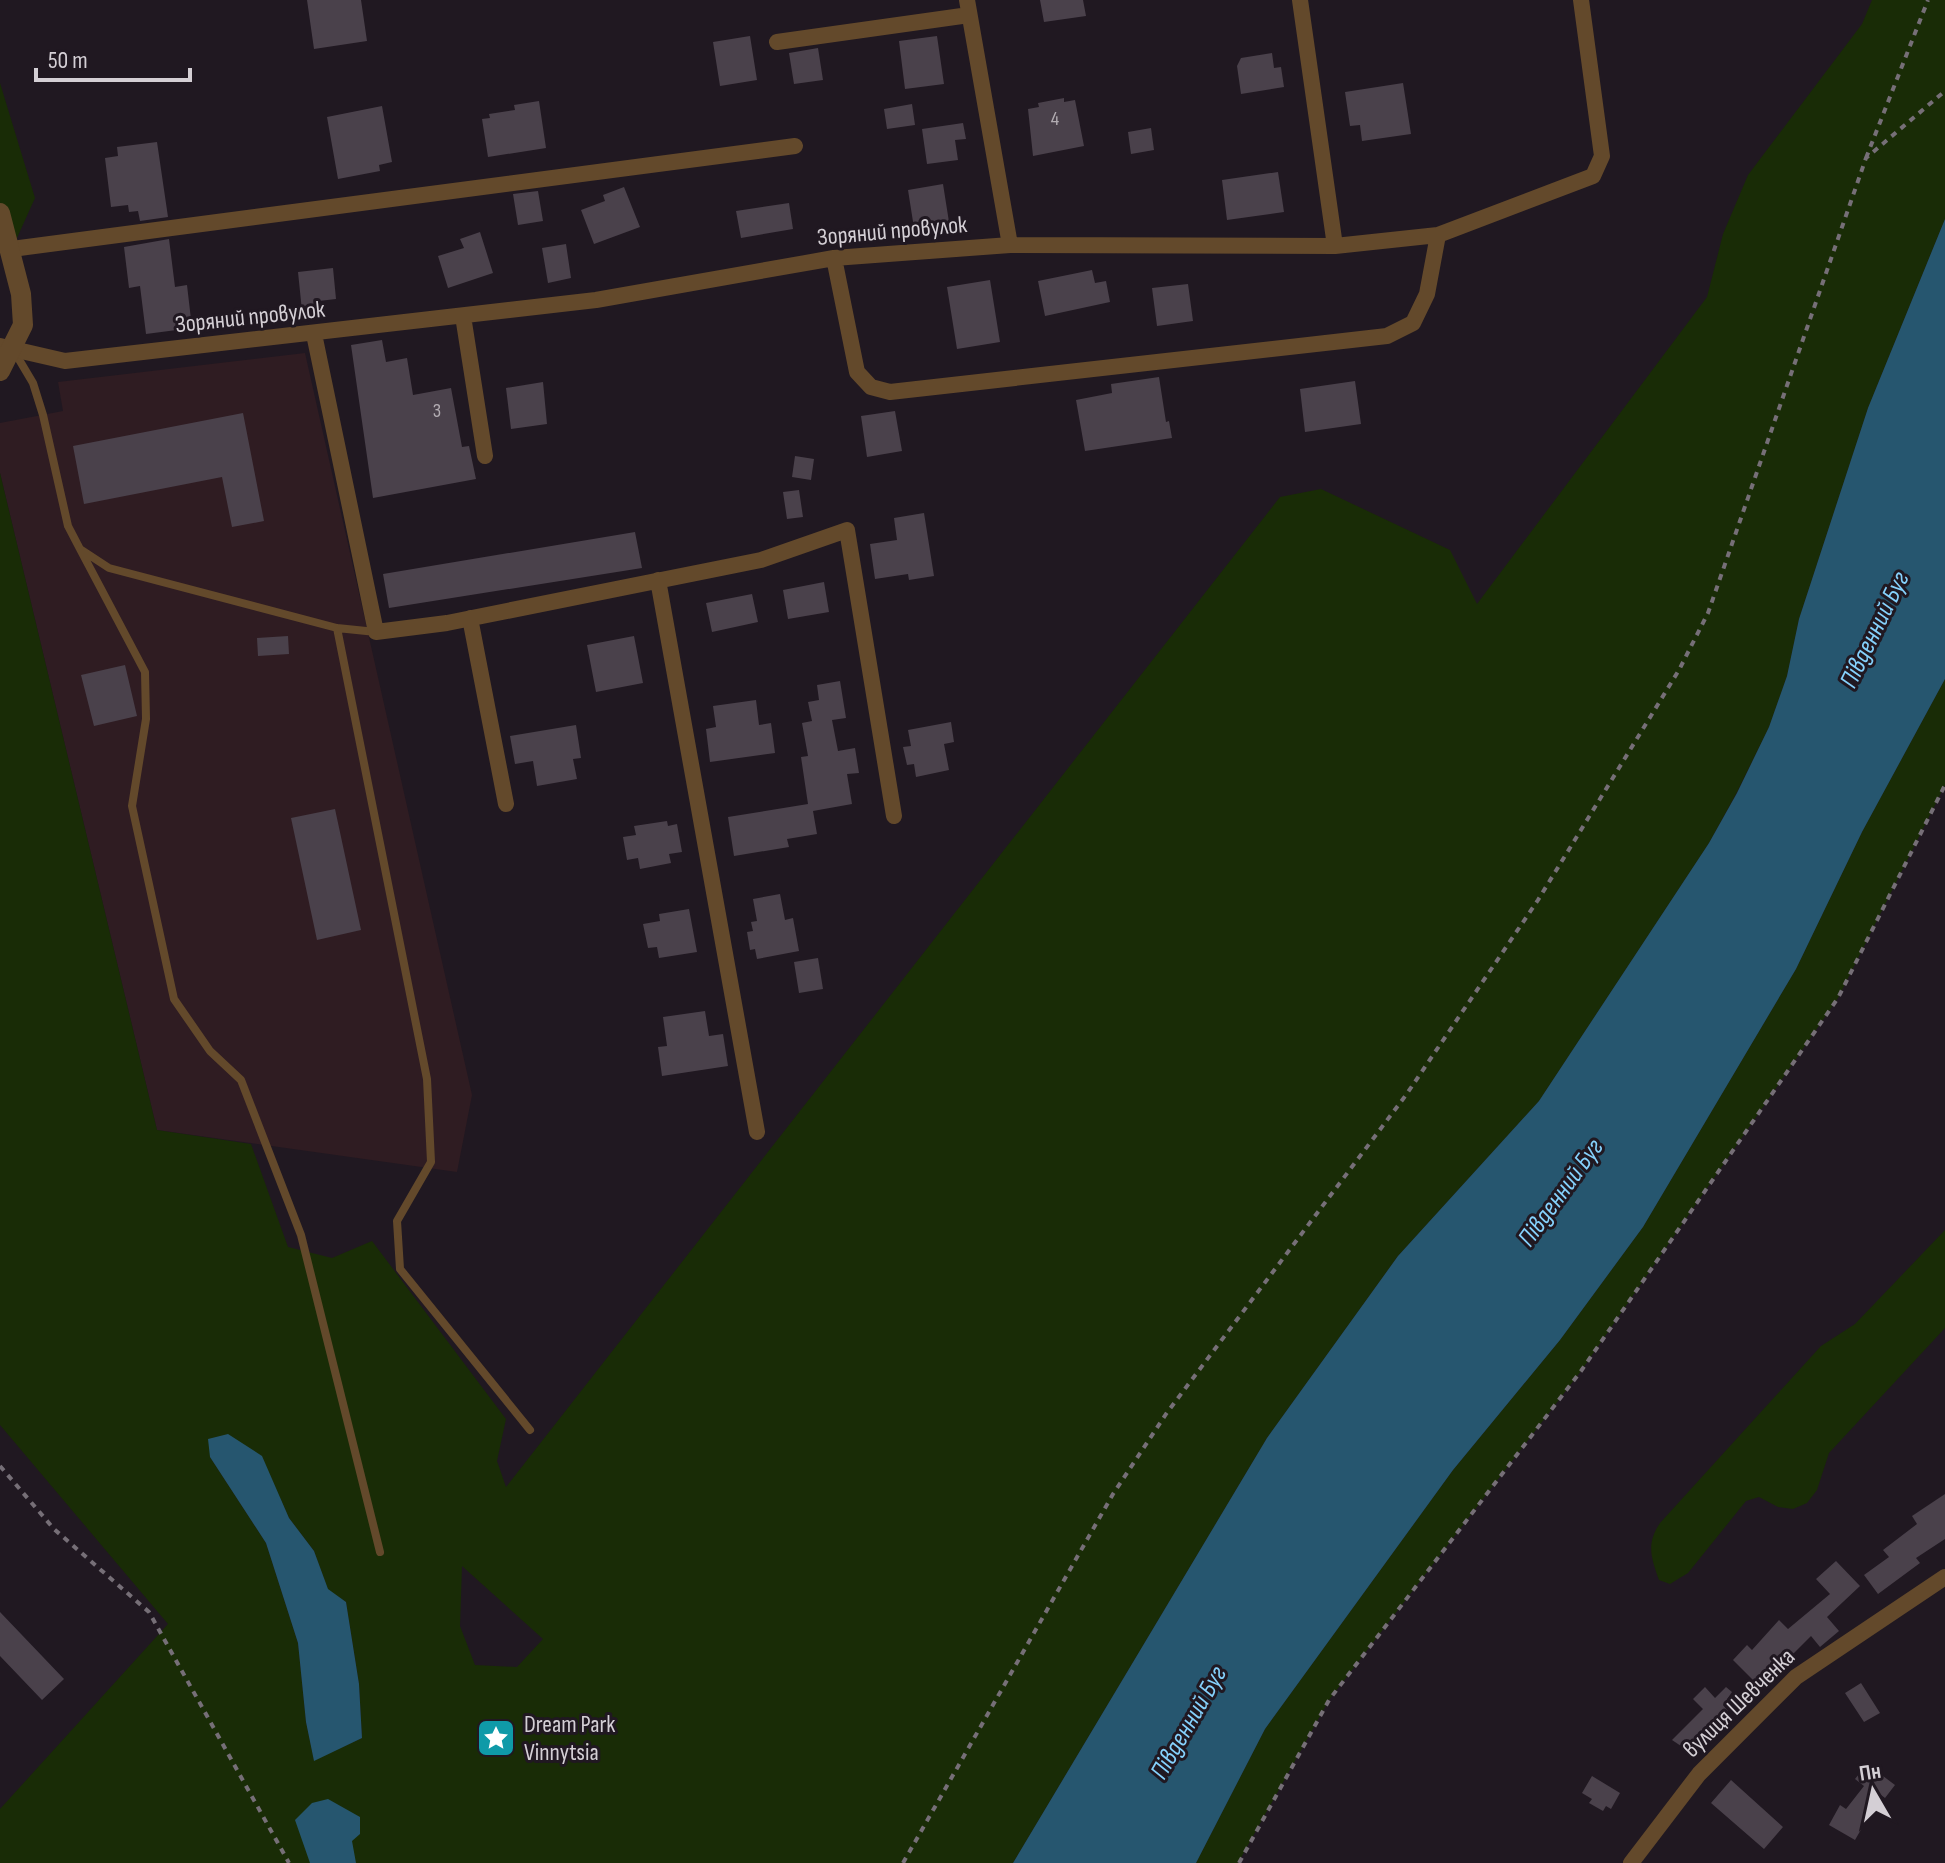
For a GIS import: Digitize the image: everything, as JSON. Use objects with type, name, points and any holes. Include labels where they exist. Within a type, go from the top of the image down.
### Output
[{"type":"street","points":[[1300,0],[1335,246]]},
{"type":"street","name":"Зоряний провулок","points":[[7,348],[65,361],[314,334],[596,300],[834,258],[1010,245],[1335,246],[1438,235],[1593,176],[1602,156],[1581,0]]},
{"type":"street","points":[[777,42],[968,8],[1010,245]]},
{"type":"street","points":[[12,249],[795,146]]},
{"type":"street","points":[[0,213],[12,249],[21,294],[23,325],[7,348],[0,371]]},
{"type":"street","points":[[834,258],[857,372],[871,387],[890,392],[1387,336],[1413,323],[1427,294],[1438,235]]},
{"type":"street","points":[[463,316],[485,456]]},
{"type":"street","points":[[314,334],[376,632],[470,618],[761,560],[847,530],[894,816]]},
{"type":"street","points":[[658,580],[757,1132]]},
{"type":"street","points":[[470,618],[506,804]]},
{"type":"street","name":"вулиця Шевченка","points":[[1631,1863],[1699,1774],[1775,1696],[1831,1651],[1945,1577]]},
{"type":"lane","points":[[7,348],[36,393],[68,526],[145,672],[146,719],[132,806],[174,999],[210,1051],[241,1080],[301,1235],[380,1552]]},
{"type":"lane","points":[[80,549],[109,568],[337,628],[376,632]]},
{"type":"lane","points":[[337,628],[427,1079],[431,1162],[397,1221],[400,1269],[530,1430]]},
{"type":"path","points":[[903,1863],[1113,1494],[1151,1437],[1406,1095],[1538,900],[1679,670],[1708,613],[1866,158],[1928,0]]},
{"type":"path","points":[[1866,158],[1945,91]]},
{"type":"path","points":[[1239,1863],[1329,1700],[1581,1371],[1838,998],[1945,785]]},
{"type":"path","points":[[0,1466],[54,1529],[149,1612],[289,1863]]},
{"type":"shaded area","points":[[305,353],[472,1095],[457,1172],[157,1130],[0,473],[0,423],[63,411],[58,382]]},
{"type":"green space","points":[[1872,0],[1945,0],[1945,219],[1868,408],[1799,619],[1787,676],[1769,727],[1709,843],[1539,1101],[1398,1256],[1267,1438],[1013,1863],[0,1863],[0,1809],[168,1624],[0,1425],[0,473],[157,1130],[251,1144],[288,1247],[332,1258],[372,1241],[506,1419],[497,1461],[506,1487],[1280,497],[1321,489],[1450,550],[1477,604],[1707,297],[1723,234],[1748,175],[1862,24]],"holes":[[[261,1456],[289,1518],[314,1551],[328,1590],[346,1602],[359,1684],[362,1738],[314,1760],[306,1722],[298,1643],[266,1543],[210,1457]],[[462,1566],[543,1639],[517,1667],[475,1665],[460,1626]]]},
{"type":"green space","points":[[0,83],[35,198],[12,249],[0,213]]},
{"type":"green space","points":[[1945,679],[1945,785],[1838,998],[1581,1371],[1329,1700],[1238,1863],[1196,1863],[1265,1729],[1453,1470],[1560,1340],[1643,1227],[1796,969],[1862,832]]},
{"type":"green space","points":[[1945,1230],[1945,1328],[1829,1453],[1817,1490],[1807,1503],[1793,1509],[1778,1507],[1759,1497],[1746,1501],[1688,1573],[1670,1584],[1659,1580],[1651,1551],[1660,1523],[1821,1346],[1855,1324]]},
{"type":"water","name":"Південний Буг","points":[[1945,219],[1945,679],[1862,832],[1796,969],[1643,1227],[1560,1340],[1453,1470],[1265,1729],[1196,1863],[1013,1863],[1267,1438],[1398,1256],[1539,1101],[1709,843],[1769,727],[1787,676],[1799,619],[1868,408]]},
{"type":"water","points":[[228,1434],[262,1456],[289,1518],[314,1551],[328,1589],[346,1602],[359,1684],[362,1738],[314,1761],[306,1722],[298,1643],[266,1543],[210,1457],[208,1439]]},
{"type":"water","points":[[328,1799],[360,1817],[360,1834],[352,1841],[356,1863],[310,1863],[295,1820],[312,1803]]},
{"type":"building","points":[[307,0],[361,0],[367,41],[314,49]]},
{"type":"building","points":[[1040,0],[1083,0],[1086,16],[1044,22]]},
{"type":"building","points":[[750,36],[757,80],[720,86],[713,42]]},
{"type":"building","points":[[937,36],[944,84],[905,89],[899,41]]},
{"type":"building","points":[[818,48],[823,80],[794,84],[789,53]]},
{"type":"building","points":[[1272,53],[1274,68],[1281,67],[1284,87],[1241,94],[1237,66],[1241,58]]},
{"type":"building","points":[[1403,83],[1411,134],[1362,141],[1360,125],[1350,126],[1345,92]]},
{"type":"building","points":[[1064,98],[1064,102],[1075,100],[1084,146],[1033,156],[1028,109],[1039,107],[1038,103]]},
{"type":"building","points":[[539,101],[546,148],[488,157],[482,119],[490,118],[489,114],[515,110],[514,105]]},
{"type":"building","points":[[912,104],[915,125],[887,129],[884,109]]},
{"type":"building","points":[[382,106],[392,162],[379,165],[380,171],[338,179],[327,117]]},
{"type":"building","points":[[963,123],[966,139],[955,140],[958,160],[927,164],[922,129]]},
{"type":"building","points":[[1151,128],[1154,150],[1131,154],[1128,132]]},
{"type":"building","points":[[157,142],[168,217],[140,221],[138,211],[129,212],[128,205],[111,207],[105,158],[118,156],[117,147]]},
{"type":"building","points":[[1278,172],[1284,212],[1227,220],[1222,180]]},
{"type":"building","points":[[943,184],[949,222],[914,228],[908,190]]},
{"type":"building","points":[[624,187],[640,227],[594,244],[581,210],[605,201],[603,195]]},
{"type":"building","points":[[538,191],[543,221],[518,225],[513,194]]},
{"type":"building","points":[[789,203],[793,229],[741,238],[736,211]]},
{"type":"building","points":[[480,232],[493,273],[448,288],[438,256],[464,248],[460,239]]},
{"type":"building","points":[[169,239],[175,287],[187,285],[192,328],[146,334],[140,286],[129,288],[124,247]]},
{"type":"building","points":[[566,244],[571,278],[548,283],[542,248]]},
{"type":"building","points":[[333,268],[336,299],[319,301],[320,310],[302,311],[298,272]]},
{"type":"building","points":[[1092,270],[1095,283],[1106,281],[1110,302],[1045,316],[1038,281]]},
{"type":"building","points":[[990,280],[1000,342],[957,349],[947,287]]},
{"type":"building","points":[[1188,284],[1193,321],[1157,326],[1152,288]]},
{"type":"building","points":[[382,340],[386,362],[407,358],[413,395],[451,388],[462,447],[469,446],[476,479],[373,498],[351,345]]},
{"type":"building","points":[[1159,377],[1166,422],[1169,421],[1172,438],[1085,451],[1076,400],[1112,393],[1111,384]]},
{"type":"building","points":[[1355,381],[1361,424],[1305,432],[1300,389]]},
{"type":"building","points":[[543,382],[547,424],[511,429],[506,388]]},
{"type":"building","points":[[895,411],[902,451],[867,457],[861,416]]},
{"type":"building","points":[[243,413],[264,521],[232,527],[222,477],[84,504],[73,446]]},
{"type":"building","points":[[795,456],[814,459],[811,480],[792,477]]},
{"type":"building","points":[[799,490],[803,517],[787,519],[783,492]]},
{"type":"building","points":[[924,513],[934,576],[909,580],[908,574],[875,579],[870,544],[897,540],[894,518]]},
{"type":"building","points":[[635,532],[642,568],[389,608],[383,574]]},
{"type":"building","points":[[824,582],[829,612],[788,619],[783,590]]},
{"type":"building","points":[[752,594],[758,622],[712,632],[706,603]]},
{"type":"building","points":[[288,636],[289,654],[258,656],[257,638]]},
{"type":"building","points":[[634,636],[643,683],[596,692],[587,645]]},
{"type":"building","points":[[125,665],[137,716],[94,726],[81,675]]},
{"type":"building","points":[[840,681],[846,718],[832,720],[838,751],[855,748],[859,773],[847,774],[852,804],[813,811],[817,834],[787,839],[789,847],[734,856],[728,817],[808,804],[801,757],[808,756],[802,723],[812,721],[808,702],[819,700],[817,685]]},
{"type":"building","points":[[756,700],[759,725],[771,723],[775,753],[710,762],[706,729],[716,727],[713,706]]},
{"type":"building","points":[[951,722],[954,742],[944,744],[949,770],[916,777],[914,764],[907,765],[903,747],[911,746],[908,730]]},
{"type":"building","points":[[576,725],[581,758],[573,759],[577,779],[537,786],[533,761],[515,764],[510,736]]},
{"type":"building","points":[[335,809],[361,930],[317,940],[291,818]]},
{"type":"building","points":[[667,821],[668,826],[677,824],[682,852],[669,854],[671,863],[640,869],[638,858],[627,860],[623,837],[636,835],[634,826]]},
{"type":"building","points":[[780,894],[785,920],[793,918],[799,951],[757,959],[755,949],[750,950],[747,932],[753,931],[751,922],[757,921],[753,899]]},
{"type":"building","points":[[689,909],[697,952],[659,958],[657,947],[648,948],[643,924],[660,921],[659,914]]},
{"type":"building","points":[[818,958],[823,989],[799,993],[794,962]]},
{"type":"building","points":[[705,1011],[709,1036],[723,1034],[728,1066],[662,1076],[658,1047],[667,1046],[663,1017]]},
{"type":"building","points":[[1945,1494],[1945,1539],[1916,1558],[1920,1563],[1878,1594],[1864,1575],[1889,1557],[1883,1550],[1917,1524],[1912,1516]]},
{"type":"building","points":[[1836,1561],[1860,1586],[1827,1617],[1839,1631],[1820,1647],[1811,1636],[1760,1687],[1733,1660],[1747,1645],[1752,1650],[1779,1620],[1788,1629],[1830,1594],[1816,1579]]},
{"type":"building","points":[[0,1612],[64,1679],[42,1700],[0,1656]]},
{"type":"building","points":[[1861,1683],[1880,1713],[1864,1722],[1845,1693]]},
{"type":"building","points":[[1705,1687],[1715,1698],[1726,1687],[1732,1692],[1723,1705],[1728,1711],[1716,1722],[1713,1719],[1690,1752],[1672,1740],[1703,1709],[1693,1699]]},
{"type":"building","points":[[1867,1764],[1895,1785],[1885,1798],[1881,1795],[1855,1840],[1829,1825],[1840,1805],[1846,1809],[1864,1786],[1855,1779]]},
{"type":"building","points":[[1592,1776],[1620,1793],[1611,1809],[1606,1806],[1603,1811],[1589,1803],[1592,1799],[1582,1793]]},
{"type":"building","points":[[1731,1780],[1783,1827],[1764,1849],[1711,1803]]},
{"type":"place","name":"Dream Park Vinnytsia","points":[[496,1738]]}]
